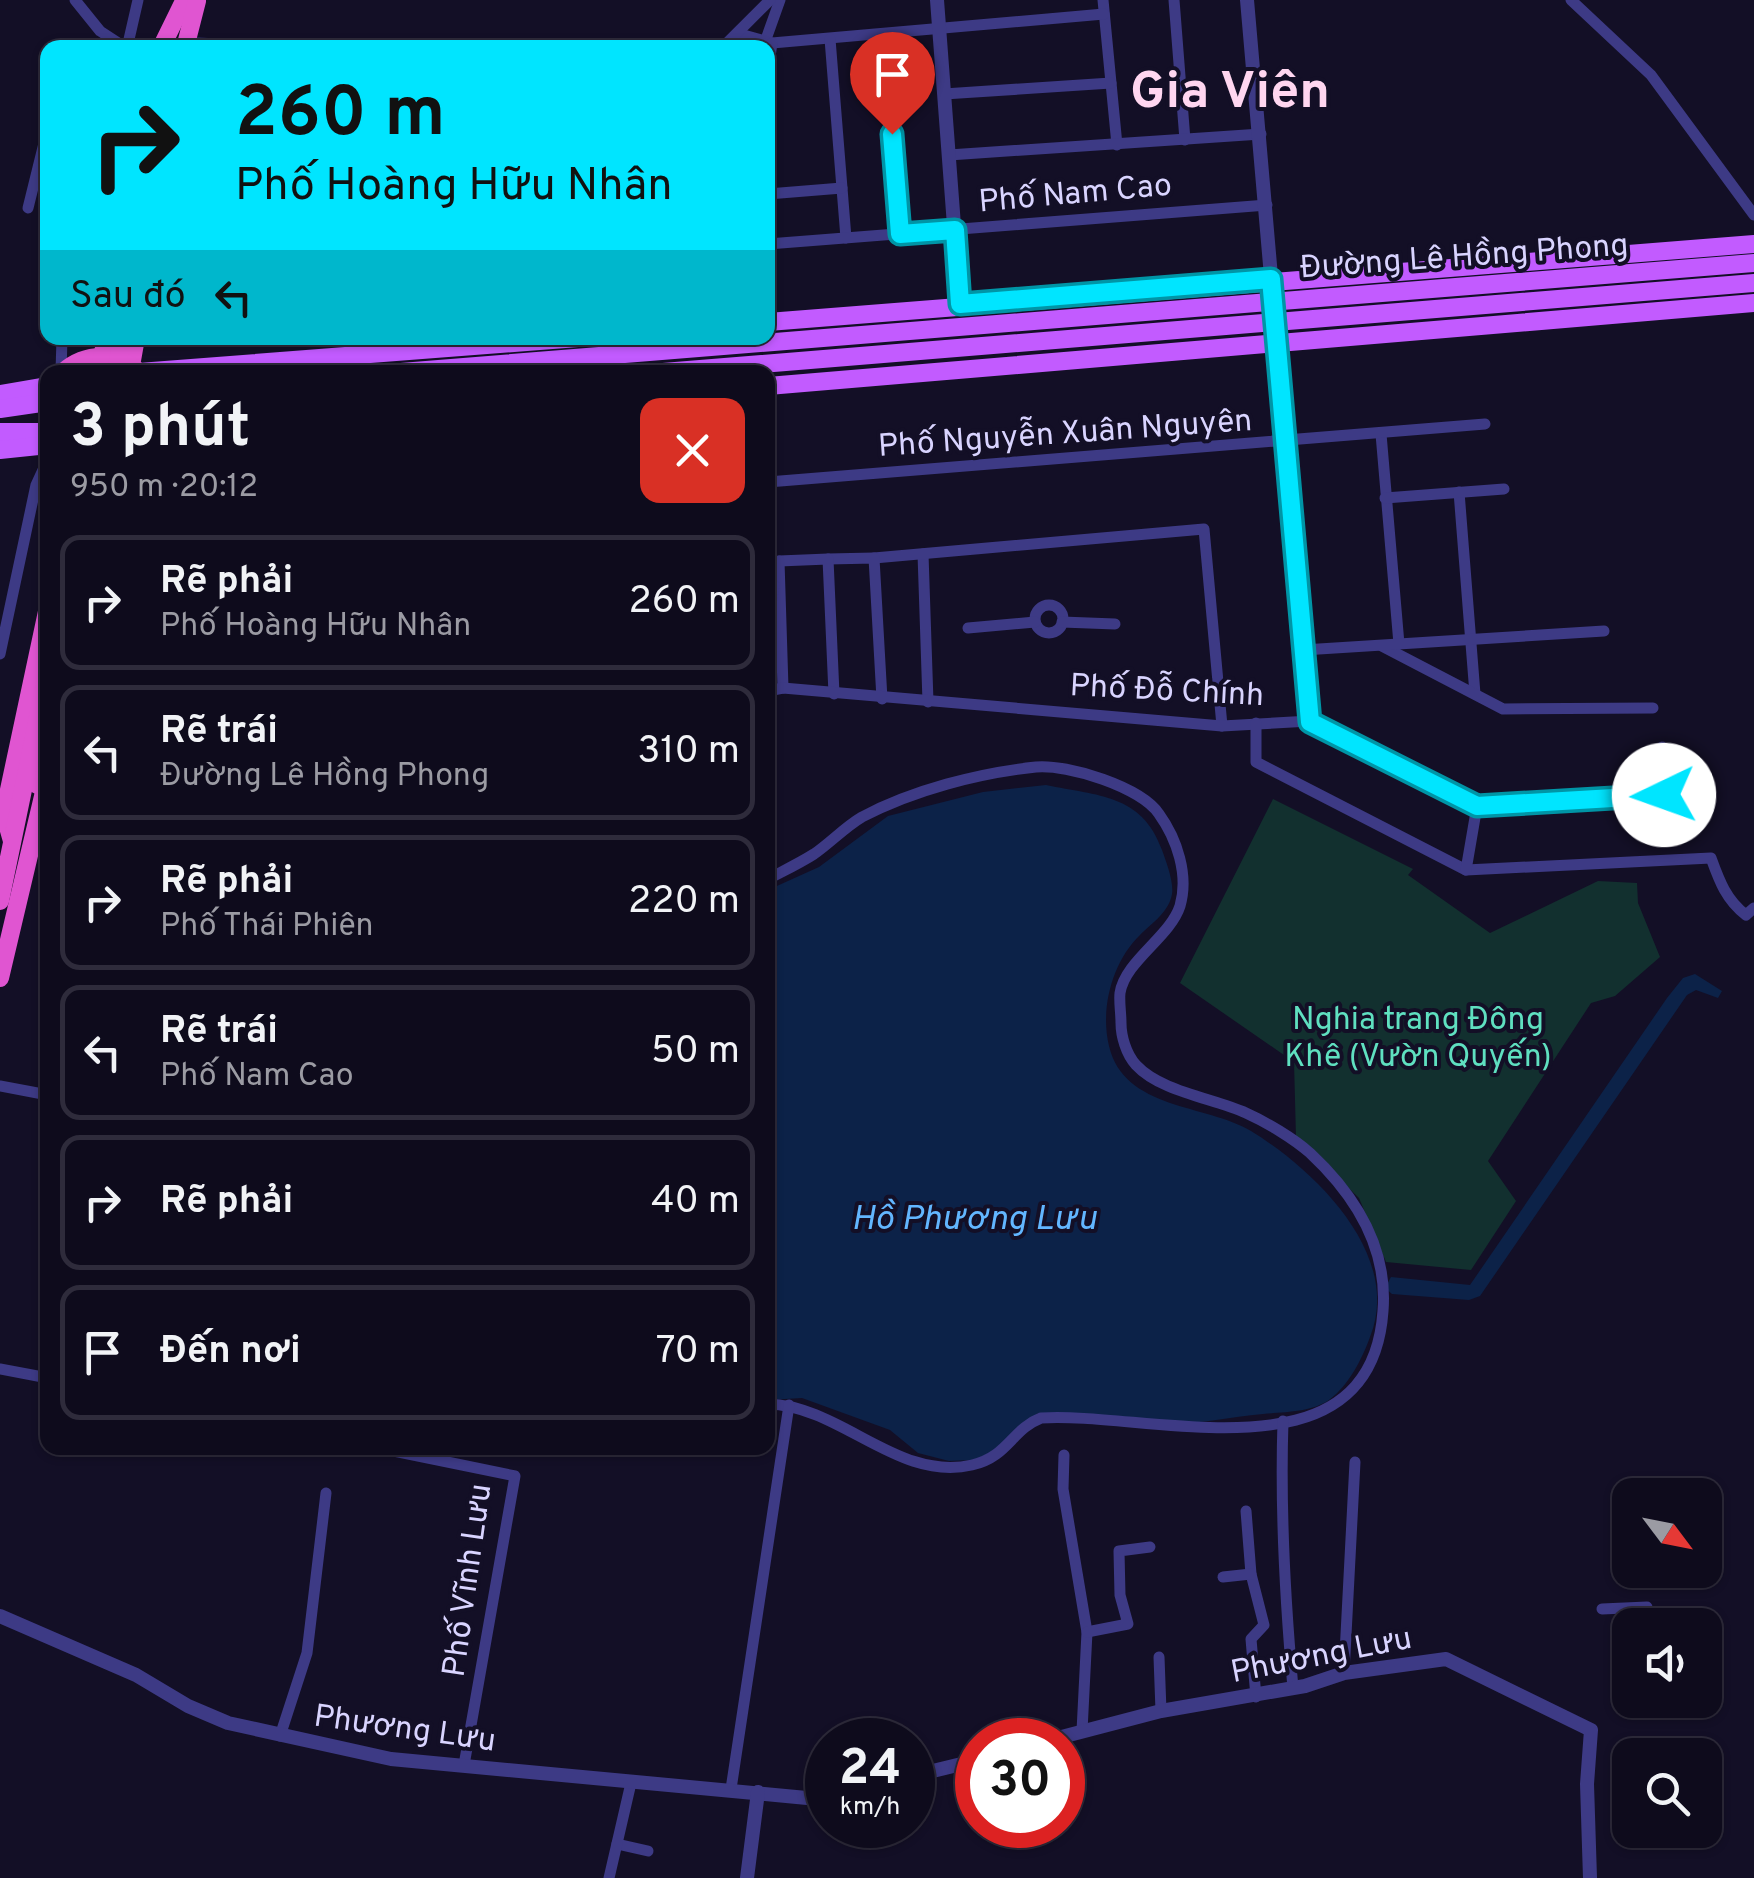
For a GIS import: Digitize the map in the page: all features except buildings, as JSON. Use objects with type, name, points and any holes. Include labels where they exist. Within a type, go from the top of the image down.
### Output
[{"type":"highway","points":[[190,1],[192,40]]},
{"type":"highway","points":[[166,40],[190,1]]},
{"type":"highway","points":[[175,40],[190,1]]},
{"type":"highway","points":[[78,365],[104,356],[120,365]]},
{"type":"highway","points":[[20,840],[1,816],[40,643]]},
{"type":"highway","points":[[0,978],[40,717]]},
{"type":"highway","points":[[0,901],[40,766]]},
{"type":"highway","points":[[20,840],[40,794]]},
{"type":"main road","name":"Đường Lê Hồng Phong","points":[[775,321],[1271,279],[1754,244]]},
{"type":"main road","name":"Đường Lê Hồng Phong","points":[[775,339],[1754,263]]},
{"type":"main road","name":"Đường Lê Hồng Phong","points":[[770,365],[1754,283]]},
{"type":"main road","points":[[775,385],[1754,303]]},
{"type":"main road","points":[[337,365],[516,345]]},
{"type":"main road","name":"Đường Lê Hồng Phong","points":[[478,365],[696,345]]},
{"type":"main road","points":[[0,394],[40,387]]},
{"type":"main road","points":[[0,409],[40,403]]},
{"type":"main road","points":[[0,432],[40,432]]},
{"type":"main road","points":[[0,450],[40,446]]},
{"type":"street","points":[[75,0],[100,31],[114,40]]},
{"type":"street","points":[[128,40],[138,0]]},
{"type":"street","points":[[732,40],[770,0]]},
{"type":"street","points":[[765,40],[780,0]]},
{"type":"street","points":[[937,0],[960,304]]},
{"type":"street","points":[[1103,0],[1116,145]]},
{"type":"street","points":[[1174,0],[1184,140]]},
{"type":"street","points":[[1247,0],[1310,722]]},
{"type":"street","points":[[1571,0],[1651,74],[1754,215]]},
{"type":"street","points":[[775,43],[1104,14]]},
{"type":"street","points":[[99,40],[100,31]]},
{"type":"street","points":[[740,34],[754,40]]},
{"type":"street","points":[[883,34],[900,234]]},
{"type":"street","points":[[830,39],[846,238]]},
{"type":"street","points":[[944,94],[1111,83]]},
{"type":"street","points":[[949,155],[1261,134]]},
{"type":"street","points":[[28,208],[40,159]]},
{"type":"street","points":[[775,193],[842,188]]},
{"type":"street","name":"Phố Nam Cao","points":[[775,243],[1267,205]]},
{"type":"street","name":"Phố Nguyễn Xuân Nguyên","points":[[775,481],[1485,424]]},
{"type":"street","points":[[1381,434],[1398,644]]},
{"type":"street","points":[[0,654],[40,476]]},
{"type":"street","points":[[1385,498],[1504,489]]},
{"type":"street","points":[[1459,492],[1474,694]]},
{"type":"street","points":[[779,561],[874,558],[1204,529],[1222,726]]},
{"type":"street","points":[[923,554],[928,702]]},
{"type":"street","points":[[828,558],[834,694]]},
{"type":"street","points":[[874,558],[882,699]]},
{"type":"street","points":[[775,583],[779,561]]},
{"type":"street","points":[[779,561],[783,688]]},
{"type":"street","points":[[1035,622],[1039,609],[1051,605],[1061,613],[1062,622]]},
{"type":"street","points":[[968,628],[1035,622],[1049,633],[1062,622],[1114,624]]},
{"type":"street","points":[[1303,650],[1604,631]]},
{"type":"street","points":[[1382,646],[1503,709],[1653,708]]},
{"type":"street","name":"Phố Đỗ Chính","points":[[775,689],[1222,726],[1310,722],[1477,806]]},
{"type":"street","points":[[1256,724],[1256,762],[1466,870],[1711,858],[1725,892],[1751,914]]},
{"type":"street","points":[[1466,870],[1477,806],[1664,795],[1662,747]]},
{"type":"street","points":[[775,874],[812,855],[861,818],[939,787],[1038,767],[1098,778],[1151,802],[1170,830],[1183,871],[1180,908],[1120,990],[1121,1037],[1136,1064],[1151,1074],[1249,1114],[1309,1152],[1371,1230],[1383,1265],[1381,1339],[1364,1374],[1330,1406],[1283,1421],[1195,1430],[1041,1418],[995,1457],[969,1466],[928,1468],[833,1420],[789,1405],[775,1404]]},
{"type":"street","points":[[0,1086],[40,1093]]},
{"type":"street","points":[[0,1368],[40,1376]]},
{"type":"street","points":[[731,1789],[789,1405]]},
{"type":"street","points":[[1283,1421],[1280,1516],[1292,1688]]},
{"type":"street","points":[[1064,1454],[1063,1489],[1087,1632],[1083,1718]]},
{"type":"street","name":"Phố Vĩnh Lưu","points":[[414,1455],[515,1476],[464,1765]]},
{"type":"street","points":[[1344,1672],[1355,1462]]},
{"type":"street","points":[[280,1736],[302,1675],[313,1619],[326,1493]]},
{"type":"street","points":[[1246,1512],[1251,1574],[1264,1625],[1252,1639],[1256,1697]]},
{"type":"street","points":[[1087,1632],[1128,1624],[1120,1595],[1119,1551],[1150,1548]]},
{"type":"street","points":[[1223,1577],[1251,1574]]},
{"type":"street","points":[[1602,1608],[1648,1607]]},
{"type":"street","name":"Phương Lưu","points":[[0,1616],[136,1675],[188,1706],[280,1736],[391,1760],[805,1797]]},
{"type":"street","points":[[1159,1657],[1161,1711]]},
{"type":"street","name":"Phương Lưu","points":[[1085,1730],[1161,1711],[1256,1697],[1344,1672],[1446,1660],[1591,1730],[1587,1784],[1590,1878]]},
{"type":"street","points":[[609,1878],[631,1783]]},
{"type":"street","points":[[747,1878],[758,1792]]},
{"type":"street","points":[[617,1844],[648,1851]]},
{"type":"green space","name":"Nghia trang Đông Khê (Vườn Quyến)","points":[[1273,799],[1413,869],[1408,875],[1490,933],[1598,881],[1637,883],[1638,903],[1660,957],[1615,996],[1591,1003],[1488,1161],[1516,1201],[1471,1270],[1386,1262],[1359,1198],[1296,1137],[1294,1062],[1180,983]]},
{"type":"water","name":"Hồ Phương Lưu","points":[[1046,785],[1100,796],[1130,808],[1153,832],[1169,872],[1170,900],[1130,946],[1116,972],[1107,1002],[1109,1046],[1118,1067],[1131,1082],[1149,1094],[1251,1131],[1301,1168],[1347,1218],[1364,1246],[1374,1276],[1377,1306],[1363,1354],[1343,1387],[1329,1400],[1289,1412],[1190,1423],[1038,1413],[997,1451],[972,1460],[949,1461],[918,1453],[890,1430],[802,1398],[775,1400],[775,887],[819,867],[888,816],[983,792]]},
{"type":"water","points":[[1695,974],[1722,991],[1718,998],[1696,990],[1687,995],[1480,1296],[1469,1300],[1392,1294],[1385,1288],[1391,1277],[1470,1285],[1667,998],[1683,978]]},
{"type":"district","name":"Gia Viên","points":[[1230,89]]},
{"type":"route","points":[[892,134],[900,234],[955,230],[960,304],[1271,279],[1310,722],[1477,806],[1664,795]]}]
